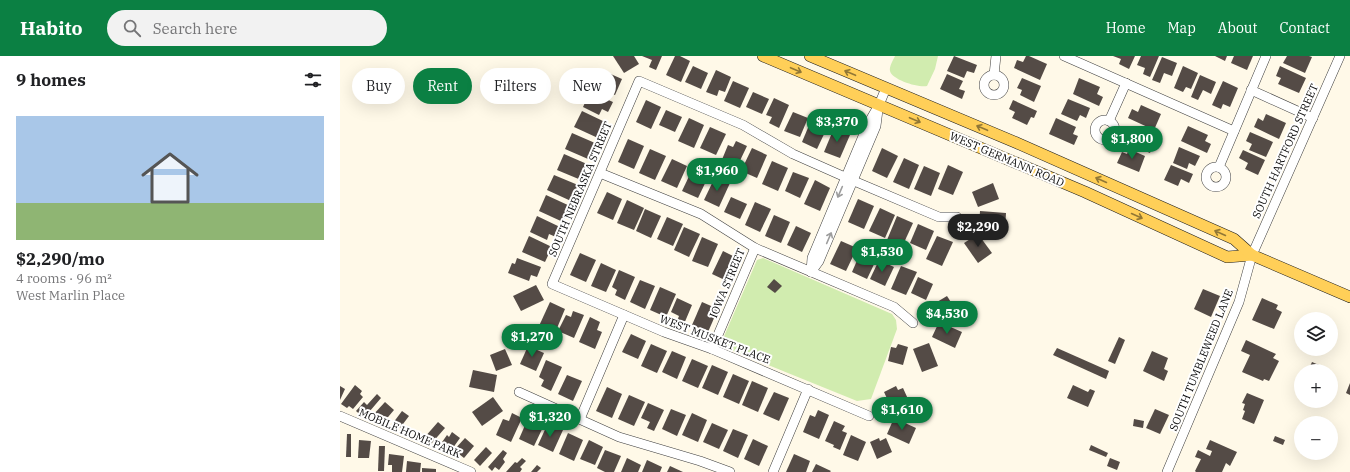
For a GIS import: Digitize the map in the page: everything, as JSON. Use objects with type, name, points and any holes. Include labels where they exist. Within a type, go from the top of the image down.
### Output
[{"type":"main road","name":"WEST GERMANN ROAD","points":[[763,56],[1085,192],[1227,257],[1252,255]]},
{"type":"main road","name":"WEST GERMANN ROAD","points":[[810,56],[1017,143],[1234,239],[1252,255],[1350,297]]},
{"type":"street","points":[[994,75],[996,56]]},
{"type":"street","points":[[1064,56],[1234,131]]},
{"type":"street","points":[[1219,167],[1266,56]]},
{"type":"street","name":"SOUTH HARTFORD STREET","points":[[1252,255],[1340,56]]},
{"type":"street","name":"SOUTH NEBRASKA STREET","points":[[552,284],[639,81],[743,125],[793,154],[850,179]]},
{"type":"street","points":[[1109,121],[1126,83]]},
{"type":"street","points":[[811,272],[820,261],[850,179],[876,126],[879,106],[886,88]]},
{"type":"street","points":[[1251,90],[1313,118]]},
{"type":"street","points":[[600,173],[701,214],[755,248],[894,307],[913,323]]},
{"type":"street","points":[[850,179],[939,217],[957,217]]},
{"type":"street","name":"IOWA STREET","points":[[712,349],[755,248]]},
{"type":"street","name":"SOUTH TUMBLEWEED LANE","points":[[1167,472],[1239,302],[1252,255]]},
{"type":"street","name":"WEST MUSKET PLACE","points":[[552,284],[664,332],[712,349],[869,416]]},
{"type":"street","points":[[580,419],[624,315]]},
{"type":"street","points":[[773,472],[808,389]]},
{"type":"street","points":[[519,392],[619,437],[700,461],[730,472]]},
{"type":"street","name":"MOBILE HOME PARK","points":[[340,416],[470,472]]},
{"type":"green space","points":[[895,56],[938,56],[935,69],[927,86],[918,86],[906,83],[892,74],[890,68]]},
{"type":"green space","points":[[763,258],[892,314],[896,320],[897,329],[871,399],[857,401],[724,347],[722,341],[757,260]]},
{"type":"building","points":[[613,56],[634,56],[639,64],[624,73]]},
{"type":"building","points":[[642,56],[662,56],[656,70],[649,67],[652,60]]},
{"type":"building","points":[[675,56],[680,56],[690,61],[681,82],[666,75]]},
{"type":"building","points":[[954,56],[977,65],[974,73],[967,71],[964,78],[947,71]]},
{"type":"building","points":[[1026,56],[1047,64],[1040,80],[1014,68],[1017,60],[1023,62]]},
{"type":"building","points":[[1113,56],[1135,56],[1129,69],[1119,64],[1121,59]]},
{"type":"building","points":[[1141,56],[1159,56],[1150,77],[1143,74],[1145,68],[1137,65]]},
{"type":"building","points":[[1215,56],[1227,56],[1225,61]]},
{"type":"building","points":[[1234,56],[1253,56],[1247,70],[1231,63]]},
{"type":"building","points":[[1287,56],[1312,57],[1305,73],[1283,63]]},
{"type":"building","points":[[1162,57],[1177,63],[1172,76],[1164,73],[1160,83],[1152,80]]},
{"type":"building","points":[[693,66],[708,73],[701,89],[685,82]]},
{"type":"building","points":[[1183,66],[1198,73],[1191,89],[1186,87],[1183,92],[1174,88]]},
{"type":"building","points":[[1280,66],[1306,78],[1299,93],[1278,84],[1281,78],[1276,76]]},
{"type":"building","points":[[716,70],[731,77],[725,92],[719,90],[717,96],[706,92]]},
{"type":"building","points":[[947,74],[963,81],[959,89],[965,91],[962,99],[940,89]]},
{"type":"building","points":[[1200,75],[1216,82],[1211,94],[1203,90],[1198,100],[1191,97]]},
{"type":"building","points":[[616,76],[622,79],[616,93]]},
{"type":"building","points":[[1022,78],[1041,86],[1034,102],[1020,95],[1022,90],[1017,88]]},
{"type":"building","points":[[1079,78],[1100,87],[1097,94],[1103,97],[1099,106],[1073,94]]},
{"type":"building","points":[[733,81],[749,88],[740,108],[724,101]]},
{"type":"building","points":[[1223,81],[1238,88],[1230,107],[1223,104],[1221,109],[1212,105]]},
{"type":"building","points":[[753,92],[769,99],[762,114],[746,107]]},
{"type":"building","points":[[774,98],[789,105],[779,128],[769,123],[772,117],[766,115]]},
{"type":"building","points":[[1068,99],[1090,108],[1086,118],[1080,115],[1077,121],[1061,114]]},
{"type":"building","points":[[646,100],[661,107],[651,129],[636,122]]},
{"type":"building","points":[[1013,100],[1037,111],[1034,118],[1031,117],[1027,125],[1012,118],[1015,112],[1009,109]]},
{"type":"building","points":[[584,104],[612,104],[608,112],[602,109],[599,115],[583,107]]},
{"type":"building","points":[[1141,105],[1161,114],[1154,130],[1128,118],[1132,109],[1138,112]]},
{"type":"building","points":[[666,110],[682,117],[675,132],[659,125]]},
{"type":"building","points":[[582,111],[605,122],[598,138],[574,127]]},
{"type":"building","points":[[793,112],[808,118],[800,137],[784,131]]},
{"type":"building","points":[[1266,114],[1286,123],[1279,139],[1254,127],[1258,118],[1263,121]]},
{"type":"building","points":[[689,118],[704,125],[694,148],[678,141]]},
{"type":"building","points":[[1056,118],[1076,127],[1073,134],[1078,136],[1074,145],[1049,134]]},
{"type":"building","points":[[810,123],[826,130],[817,149],[802,142]]},
{"type":"building","points":[[1188,126],[1208,135],[1205,141],[1211,144],[1207,153],[1181,141]]},
{"type":"building","points":[[710,127],[726,134],[716,155],[700,148]]},
{"type":"building","points":[[834,128],[850,135],[840,158],[824,152]]},
{"type":"building","points":[[1140,130],[1154,137],[1151,144],[1153,145],[1150,153],[1126,143],[1129,134],[1137,137]]},
{"type":"building","points":[[1250,132],[1273,142],[1266,157],[1249,150],[1252,144],[1246,141]]},
{"type":"building","points":[[572,133],[595,143],[588,159],[565,149]]},
{"type":"building","points":[[628,139],[644,146],[634,169],[618,162]]},
{"type":"building","points":[[736,141],[747,146],[736,169],[721,162],[728,145],[733,147]]},
{"type":"building","points":[[1179,147],[1200,156],[1195,166],[1189,163],[1187,169],[1173,163]]},
{"type":"building","points":[[752,148],[767,155],[757,178],[741,171]]},
{"type":"building","points":[[882,148],[898,156],[887,178],[872,171]]},
{"type":"building","points":[[650,149],[666,156],[655,180],[639,173]]},
{"type":"building","points":[[1129,149],[1145,156],[1139,172],[1117,163],[1122,152],[1127,154]]},
{"type":"building","points":[[1243,150],[1265,160],[1258,175],[1245,169],[1248,163],[1239,158]]},
{"type":"building","points":[[564,154],[587,164],[581,180],[557,170]]},
{"type":"building","points":[[904,158],[919,165],[909,189],[893,182]]},
{"type":"building","points":[[672,159],[687,166],[677,188],[661,181]]},
{"type":"building","points":[[772,161],[788,168],[778,191],[762,184]]},
{"type":"building","points":[[948,165],[963,172],[953,195],[938,189]]},
{"type":"building","points":[[1171,165],[1193,174],[1189,183],[1181,179],[1178,186],[1164,180]]},
{"type":"building","points":[[924,166],[940,173],[931,196],[914,189]]},
{"type":"building","points":[[693,168],[709,175],[698,198],[682,191]]},
{"type":"building","points":[[793,172],[809,178],[800,198],[785,191]]},
{"type":"building","points":[[554,175],[578,185],[571,201],[547,190]]},
{"type":"building","points":[[715,177],[730,183],[719,207],[704,200]]},
{"type":"building","points":[[815,180],[830,188],[820,211],[804,204]]},
{"type":"building","points":[[993,183],[999,199],[978,207],[972,192]]},
{"type":"building","points":[[607,192],[622,199],[613,220],[597,213]]},
{"type":"building","points":[[546,195],[570,206],[563,222],[539,211]]},
{"type":"building","points":[[731,197],[747,204],[740,219],[724,212]]},
{"type":"building","points":[[858,199],[874,206],[864,229],[848,222]]},
{"type":"building","points":[[627,200],[644,208],[634,230],[617,223]]},
{"type":"building","points":[[755,202],[771,209],[760,232],[745,225]]},
{"type":"building","points":[[880,208],[895,215],[885,238],[869,231]]},
{"type":"building","points":[[645,209],[661,216],[651,238],[636,231]]},
{"type":"building","points":[[980,211],[1006,213],[1005,230],[979,229]]},
{"type":"building","points":[[774,215],[790,222],[781,243],[765,236]]},
{"type":"building","points":[[537,216],[560,227],[556,237],[549,234],[547,240],[530,232]]},
{"type":"building","points":[[897,216],[913,223],[902,247],[887,240]]},
{"type":"building","points":[[667,217],[683,224],[673,246],[657,239]]},
{"type":"building","points":[[918,224],[934,231],[926,250],[910,243]]},
{"type":"building","points":[[796,226],[811,233],[802,252],[787,245]]},
{"type":"building","points":[[684,227],[700,234],[689,257],[674,250]]},
{"type":"building","points":[[978,234],[992,253],[978,263],[964,243]]},
{"type":"building","points":[[529,236],[552,247],[545,262],[522,252]]},
{"type":"building","points":[[937,236],[953,242],[942,266],[926,259]]},
{"type":"building","points":[[702,237],[718,244],[708,267],[692,261]]},
{"type":"building","points":[[841,241],[857,248],[846,271],[830,264]]},
{"type":"building","points":[[862,249],[878,256],[867,279],[852,272]]},
{"type":"building","points":[[723,251],[739,259],[729,282],[712,274]]},
{"type":"building","points":[[580,253],[596,260],[586,282],[570,275]]},
{"type":"building","points":[[517,258],[541,267],[537,277],[531,275],[529,281],[508,273],[512,263],[515,264]]},
{"type":"building","points":[[879,260],[894,267],[885,286],[870,279]]},
{"type":"building","points":[[601,263],[616,270],[606,292],[591,286]]},
{"type":"building","points":[[901,266],[917,272],[906,295],[891,289]]},
{"type":"building","points":[[619,270],[635,277],[625,300],[615,295],[617,290],[612,287]]},
{"type":"building","points":[[918,277],[933,284],[926,300],[911,293]]},
{"type":"building","points":[[774,279],[782,286],[775,293],[767,287]]},
{"type":"building","points":[[640,280],[655,286],[645,309],[630,302]]},
{"type":"building","points":[[536,285],[544,300],[521,311],[513,296]]},
{"type":"building","points":[[660,287],[676,294],[666,317],[650,310]]},
{"type":"building","points":[[1203,289],[1220,296],[1211,317],[1194,309]]},
{"type":"building","points":[[947,296],[956,310],[940,319],[932,305]]},
{"type":"building","points":[[677,298],[692,305],[684,324],[677,321],[679,316],[671,312]]},
{"type":"building","points":[[1262,298],[1278,305],[1276,309],[1282,312],[1274,329],[1252,320]]},
{"type":"building","points":[[550,302],[565,309],[555,333],[539,326]]},
{"type":"building","points":[[702,302],[718,309],[708,332],[692,325]]},
{"type":"building","points":[[573,311],[584,315],[574,338],[558,331],[566,315],[571,317]]},
{"type":"building","points":[[590,317],[600,322],[597,330],[602,332],[595,349],[579,342]]},
{"type":"building","points":[[939,322],[962,332],[955,348],[932,337]]},
{"type":"building","points":[[505,331],[516,332],[516,344],[505,344]]},
{"type":"building","points":[[631,334],[646,341],[638,359],[622,352]]},
{"type":"building","points":[[1119,337],[1125,340],[1115,364],[1108,361]]},
{"type":"building","points":[[1246,340],[1276,354],[1273,358],[1279,361],[1269,381],[1264,379],[1263,381],[1242,372],[1250,355],[1241,351]]},
{"type":"building","points":[[929,343],[938,366],[922,372],[913,349]]},
{"type":"building","points":[[651,344],[667,351],[657,373],[641,366]]},
{"type":"building","points":[[898,344],[908,347],[903,365],[888,361],[891,347],[896,348]]},
{"type":"building","points":[[528,346],[544,353],[536,371],[520,364]]},
{"type":"building","points":[[1057,348],[1109,371],[1106,379],[1053,355]]},
{"type":"building","points":[[505,349],[512,365],[496,371],[490,355]]},
{"type":"building","points":[[672,351],[686,357],[677,379],[662,372]]},
{"type":"building","points":[[1152,351],[1168,358],[1164,369],[1168,371],[1164,381],[1143,371]]},
{"type":"building","points":[[692,359],[708,366],[698,388],[682,381]]},
{"type":"building","points":[[546,360],[562,367],[551,391],[541,386],[544,380],[539,377]]},
{"type":"building","points":[[712,365],[728,372],[718,395],[702,388]]},
{"type":"building","points":[[473,370],[497,375],[494,392],[469,387]]},
{"type":"building","points":[[733,374],[749,381],[739,404],[723,397]]},
{"type":"building","points":[[567,375],[582,381],[573,401],[558,394]]},
{"type":"building","points":[[752,381],[768,388],[758,412],[742,405]]},
{"type":"building","points":[[1350,383],[1350,395],[1346,393]]},
{"type":"building","points":[[355,385],[362,391],[360,394],[363,397],[353,409],[349,406],[347,408],[341,404]]},
{"type":"building","points":[[1073,385],[1088,392],[1090,389],[1095,391],[1088,407],[1067,398]]},
{"type":"building","points":[[340,386],[345,389],[340,400]]},
{"type":"building","points":[[896,386],[898,390],[903,388],[908,399],[891,407],[884,392]]},
{"type":"building","points":[[607,387],[622,394],[612,418],[596,411]]},
{"type":"building","points":[[774,392],[789,398],[779,421],[763,414]]},
{"type":"building","points":[[1247,393],[1264,400],[1254,424],[1242,419],[1245,411],[1243,410],[1245,404],[1242,403]]},
{"type":"building","points":[[377,394],[381,398],[364,418],[356,411],[364,402],[367,405]]},
{"type":"building","points":[[629,395],[645,402],[634,426],[618,419]]},
{"type":"building","points":[[493,397],[503,411],[482,426],[472,412]]},
{"type":"building","points":[[385,402],[394,410],[383,423],[373,415]]},
{"type":"building","points":[[648,403],[664,410],[654,431],[647,428],[650,422],[641,418]]},
{"type":"building","points":[[671,409],[686,415],[677,436],[662,429]]},
{"type":"building","points":[[1155,409],[1169,415],[1160,434],[1146,428]]},
{"type":"building","points":[[818,410],[829,415],[819,439],[803,432],[810,415],[815,417]]},
{"type":"building","points":[[402,411],[409,416],[400,428],[393,423]]},
{"type":"building","points":[[512,413],[522,418],[511,442],[496,435],[503,419],[509,421]]},
{"type":"building","points":[[692,413],[707,420],[698,442],[682,435]]},
{"type":"building","points":[[529,416],[545,423],[534,446],[519,439]]},
{"type":"building","points":[[894,418],[916,428],[909,444],[887,434]]},
{"type":"building","points":[[1134,419],[1144,421],[1143,428],[1133,426]]},
{"type":"building","points":[[834,421],[845,426],[842,431],[847,433],[840,450],[833,447],[834,445],[825,441]]},
{"type":"building","points":[[438,422],[445,428],[431,444],[424,438]]},
{"type":"building","points":[[548,423],[563,430],[553,452],[538,445]]},
{"type":"building","points":[[712,423],[728,430],[719,449],[703,442]]},
{"type":"building","points":[[733,429],[748,435],[738,458],[723,451]]},
{"type":"building","points":[[452,432],[460,438],[450,452],[440,445],[447,435],[449,437]]},
{"type":"building","points":[[568,433],[583,440],[574,461],[559,454]]},
{"type":"building","points":[[347,434],[351,434],[351,457],[346,457]]},
{"type":"building","points":[[851,435],[866,442],[858,461],[843,455]]},
{"type":"building","points":[[1275,436],[1285,440],[1283,445],[1273,441]]},
{"type":"building","points":[[465,438],[474,446],[464,458],[454,450]]},
{"type":"building","points":[[879,438],[880,441],[886,438],[892,452],[877,459],[870,442]]},
{"type":"building","points":[[753,439],[768,446],[759,466],[744,459]]},
{"type":"building","points":[[359,440],[371,441],[369,458],[358,458]]},
{"type":"building","points":[[589,440],[603,447],[595,465],[580,459]]},
{"type":"building","points":[[1210,440],[1237,452],[1230,466],[1226,463],[1222,472],[1196,472],[1195,471],[1201,459],[1195,457],[1198,450],[1210,456],[1212,451],[1206,449]]},
{"type":"building","points":[[1091,445],[1108,453],[1106,457],[1089,450]]},
{"type":"building","points":[[379,446],[385,446],[384,471],[378,471]]},
{"type":"building","points":[[486,447],[492,453],[480,466],[474,460]]},
{"type":"building","points":[[503,450],[507,453],[503,459],[505,462],[499,470],[495,467],[492,471],[488,467]]},
{"type":"building","points":[[605,450],[621,456],[614,472],[605,472],[597,468]]},
{"type":"building","points":[[389,454],[404,456],[402,472],[392,472],[392,465],[388,465]]},
{"type":"building","points":[[794,454],[810,461],[806,472],[786,472]]},
{"type":"building","points":[[522,458],[526,461],[520,467],[522,469],[520,472],[506,472],[515,462],[517,463]]},
{"type":"building","points":[[627,458],[641,465],[638,472],[621,472]]},
{"type":"building","points":[[1110,458],[1120,462],[1117,470],[1107,466]]},
{"type":"building","points":[[647,460],[662,467],[660,472],[642,472]]},
{"type":"building","points":[[407,461],[421,463],[420,472],[406,472]]},
{"type":"building","points":[[816,464],[831,471],[812,472]]},
{"type":"building","points":[[537,465],[541,468],[537,472],[531,472]]},
{"type":"building","points":[[670,466],[683,472],[667,472]]},
{"type":"building","points":[[422,468],[436,469],[436,472],[422,472]]}]
